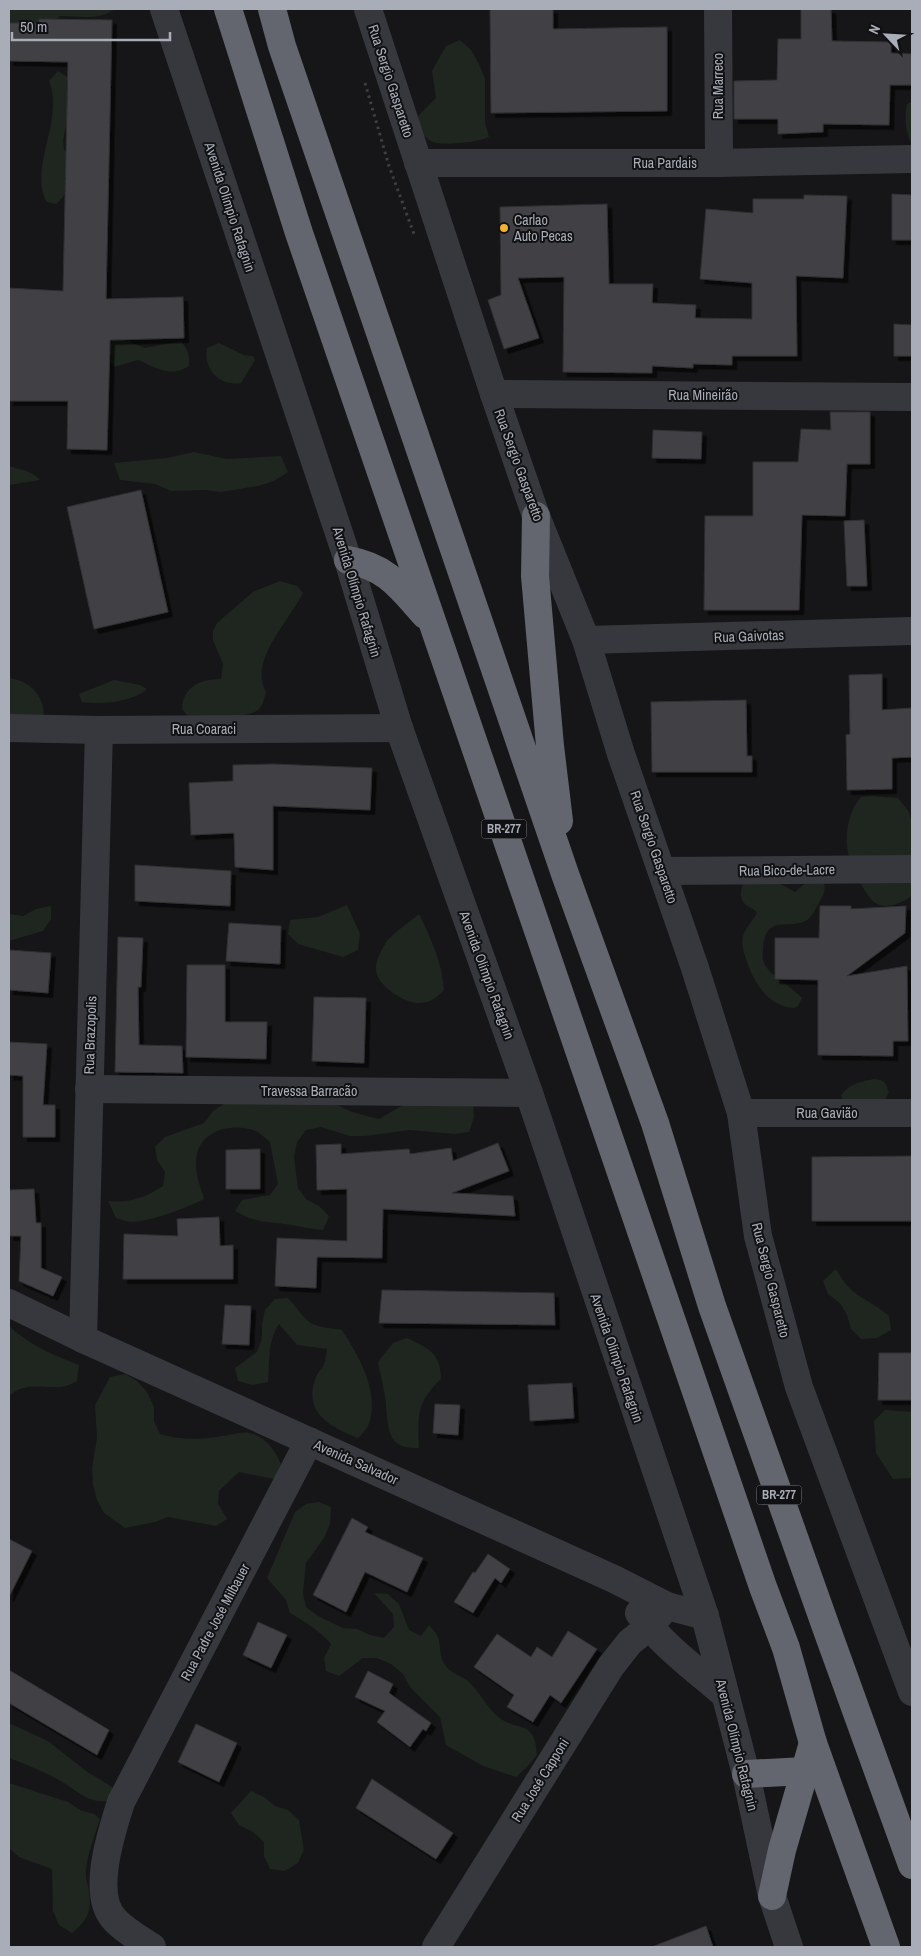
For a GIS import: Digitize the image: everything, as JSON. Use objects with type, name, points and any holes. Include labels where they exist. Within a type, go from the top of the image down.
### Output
[{"type":"highway","name":"BR-277","points":[[228,9],[299,233],[763,1587],[786,1648],[813,1742],[886,1947]]},
{"type":"highway","name":"BR-277","points":[[272,9],[282,46],[319,156],[565,874],[655,1123],[712,1306],[826,1630],[912,1865]]},
{"type":"highway","points":[[536,516],[535,576],[550,746],[565,874]]},
{"type":"highway","points":[[348,560],[376,568],[400,587],[435,627]]},
{"type":"highway","points":[[772,1896],[782,1850],[813,1742]]},
{"type":"highway","points":[[746,1774],[805,1770]]},
{"type":"street","name":"Avenida Olímpio Rafagnin","points":[[164,9],[348,560],[399,728],[529,1093],[705,1616],[746,1774],[772,1896],[788,1947]]},
{"type":"street","name":"Rua Sergio Gasparetto","points":[[368,9],[536,516],[586,640],[621,754],[662,871],[741,1113],[758,1236],[799,1387],[912,1692]]},
{"type":"street","name":"Rua Marreco","points":[[718,9],[719,163]]},
{"type":"street","name":"Rua Pardais","points":[[418,163],[719,163],[912,159]]},
{"type":"street","name":"Rua Mineirão","points":[[494,394],[912,397]]},
{"type":"street","name":"Rua Gaivotas","points":[[586,640],[912,631]]},
{"type":"street","name":"Rua Coaraci","points":[[9,728],[98,730],[399,728]]},
{"type":"street","name":"Rua Brazopolis","points":[[83,1339],[98,730]]},
{"type":"street","name":"Rua Bico-de-Lacre","points":[[662,871],[912,869]]},
{"type":"street","name":"Travessa Barracão","points":[[89,1089],[529,1093]]},
{"type":"street","name":"Rua Gavião","points":[[741,1113],[912,1113]]},
{"type":"street","name":"Avenida Salvador","points":[[9,1303],[83,1339],[614,1579],[667,1606],[705,1616]]},
{"type":"street","name":"Rua Padre José Milbauer","points":[[152,1947],[114,1920],[104,1899],[108,1842],[121,1802],[309,1442]]},
{"type":"street","points":[[614,1579],[649,1627],[670,1648],[724,1694]]},
{"type":"street","name":"Rua José Capponi","points":[[436,1947],[611,1666],[630,1642],[649,1627],[667,1606]]},
{"type":"street","points":[[611,1666],[670,1648]]},
{"type":"shaded area","points":[[9,9],[115,9],[109,13],[95,16],[60,16],[9,62]]},
{"type":"shaded area","points":[[460,40],[471,50],[485,79],[485,123],[489,137],[470,142],[435,143],[422,132],[417,117],[436,98],[432,71],[446,46]]},
{"type":"shaded area","points":[[58,71],[73,81],[63,140],[64,149],[69,156],[70,181],[63,197],[56,204],[47,202],[42,189],[42,175],[53,111],[53,96],[49,81]]},
{"type":"shaded area","points":[[912,102],[912,145],[905,120],[907,104]]},
{"type":"shaded area","points":[[127,331],[130,342],[145,348],[181,341],[188,353],[189,366],[182,370],[170,371],[157,369],[138,360],[114,367],[109,360],[107,350],[112,342]]},
{"type":"shaded area","points":[[219,343],[244,355],[253,356],[255,360],[241,383],[233,384],[226,382],[215,375],[210,369],[206,356],[207,348]]},
{"type":"shaded area","points":[[194,452],[227,459],[281,456],[288,472],[274,481],[258,486],[221,492],[205,490],[171,491],[155,484],[120,480],[114,463],[167,458]]},
{"type":"shaded area","points":[[9,466],[30,472],[40,480],[9,485]]},
{"type":"shaded area","points":[[280,581],[297,586],[303,593],[266,654],[262,667],[262,680],[266,692],[261,706],[258,710],[244,715],[225,717],[188,716],[182,709],[183,701],[189,690],[200,683],[221,679],[223,664],[213,640],[213,631],[217,623],[253,592]]},
{"type":"shaded area","points":[[9,678],[23,682],[34,690],[41,702],[44,717],[12,721],[9,711]]},
{"type":"shaded area","points":[[114,680],[140,685],[147,689],[133,697],[116,702],[82,702],[79,694]]},
{"type":"shaded area","points":[[861,797],[898,798],[909,812],[912,823],[912,896],[897,904],[885,906],[875,903],[856,876],[848,853],[847,830],[854,807]]},
{"type":"shaded area","points":[[745,879],[779,883],[795,892],[808,881],[824,883],[823,895],[814,912],[807,920],[800,923],[773,927],[768,931],[765,938],[763,955],[766,966],[802,998],[798,1006],[794,1008],[777,1003],[770,998],[759,986],[747,962],[742,940],[747,927],[757,913],[742,900],[741,891]]},
{"type":"shaded area","points":[[347,905],[360,934],[358,950],[343,957],[298,944],[288,934],[290,920],[318,917]]},
{"type":"shaded area","points":[[51,906],[51,919],[43,931],[9,941],[9,914],[23,916],[36,909]]},
{"type":"shaded area","points":[[419,914],[435,951],[441,970],[444,990],[428,1002],[415,1003],[401,998],[387,988],[377,975],[376,966],[380,953],[388,940]]},
{"type":"shaded area","points":[[874,1079],[883,1081],[887,1086],[889,1092],[885,1100],[843,1100],[841,1096],[848,1088]]},
{"type":"shaded area","points":[[326,1100],[352,1112],[379,1119],[403,1105],[473,1103],[474,1117],[469,1132],[455,1134],[410,1130],[350,1136],[321,1127],[306,1130],[297,1142],[294,1157],[298,1188],[306,1199],[319,1206],[329,1216],[323,1230],[257,1220],[235,1211],[242,1200],[270,1195],[278,1184],[270,1142],[258,1132],[240,1128],[231,1128],[213,1133],[200,1145],[196,1165],[204,1199],[179,1210],[148,1220],[128,1222],[116,1218],[108,1201],[137,1199],[163,1186],[165,1172],[157,1160],[155,1147],[165,1137],[204,1123],[213,1111],[227,1102]]},
{"type":"shaded area","points":[[836,1269],[854,1292],[889,1316],[891,1330],[877,1338],[861,1339],[851,1329],[847,1315],[840,1303],[828,1294],[823,1281]]},
{"type":"shaded area","points":[[288,1298],[310,1323],[342,1330],[361,1363],[370,1388],[372,1401],[368,1426],[358,1438],[329,1423],[316,1409],[313,1400],[313,1390],[316,1377],[325,1362],[327,1349],[297,1345],[279,1324],[272,1338],[268,1382],[252,1385],[238,1381],[235,1368],[257,1352],[262,1338],[265,1310],[275,1299]]},
{"type":"shaded area","points":[[9,1326],[34,1344],[79,1365],[77,1381],[62,1387],[28,1387],[16,1391],[9,1396]]},
{"type":"shaded area","points":[[407,1338],[421,1345],[436,1357],[439,1363],[441,1379],[427,1395],[420,1410],[418,1427],[419,1448],[399,1445],[393,1440],[388,1425],[385,1396],[378,1362],[393,1343]]},
{"type":"shaded area","points":[[125,1374],[137,1381],[147,1392],[154,1407],[154,1421],[160,1434],[199,1439],[249,1433],[258,1436],[268,1443],[278,1457],[282,1468],[274,1479],[239,1472],[219,1491],[218,1504],[227,1519],[216,1526],[168,1517],[155,1522],[125,1528],[104,1513],[97,1500],[93,1485],[92,1468],[97,1438],[95,1405],[110,1377]]},
{"type":"shaded area","points":[[885,1410],[912,1412],[912,1478],[893,1479],[876,1453],[874,1421]]},
{"type":"shaded area","points":[[319,1502],[331,1507],[330,1524],[324,1538],[306,1563],[303,1593],[306,1607],[318,1616],[343,1628],[357,1629],[370,1635],[384,1638],[394,1627],[393,1614],[374,1593],[388,1594],[399,1604],[409,1630],[421,1636],[429,1625],[439,1640],[441,1657],[449,1669],[468,1681],[491,1710],[502,1720],[523,1727],[532,1735],[537,1755],[516,1777],[483,1766],[446,1745],[440,1717],[410,1687],[403,1674],[391,1664],[377,1658],[363,1658],[339,1676],[326,1671],[324,1658],[331,1644],[317,1630],[290,1613],[286,1600],[267,1578],[295,1512],[306,1504]]},
{"type":"shaded area","points":[[9,1723],[48,1741],[86,1771],[112,1787],[114,1801],[90,1799],[53,1777],[9,1758]]},
{"type":"shaded area","points":[[9,1783],[68,1802],[80,1810],[94,1814],[100,1819],[86,1870],[90,1899],[89,1911],[85,1920],[72,1933],[59,1925],[53,1911],[52,1869],[19,1857],[9,1848]]},
{"type":"shaded area","points":[[251,1791],[264,1797],[275,1806],[288,1810],[299,1820],[304,1850],[298,1863],[285,1871],[270,1869],[264,1856],[264,1842],[253,1832],[239,1825],[231,1813]]},
{"type":"building","points":[[490,9],[553,9],[553,29],[667,27],[667,111],[491,113]]},
{"type":"building","points":[[801,9],[831,9],[832,41],[891,42],[891,53],[912,54],[912,85],[890,85],[889,125],[823,124],[823,132],[778,134],[778,119],[734,119],[734,81],[777,80],[778,39],[801,39]]},
{"type":"building","points":[[39,19],[112,20],[106,299],[183,297],[184,338],[110,340],[107,450],[67,449],[68,401],[9,401],[9,288],[63,291],[68,62],[9,61],[9,23],[39,23]]},
{"type":"building","points":[[892,194],[912,195],[912,240],[892,240]]},
{"type":"building","points":[[804,195],[847,196],[843,278],[796,276],[797,356],[732,356],[732,365],[693,364],[693,368],[652,366],[652,373],[563,372],[564,277],[518,278],[539,338],[504,349],[488,300],[501,295],[500,207],[607,204],[609,284],[653,284],[652,303],[696,305],[695,318],[752,319],[752,283],[700,279],[706,209],[753,213],[753,199],[804,199]]},
{"type":"building","points":[[894,324],[912,325],[912,356],[894,356]]},
{"type":"building","points":[[830,412],[870,412],[870,464],[847,464],[845,516],[802,515],[799,610],[704,610],[705,516],[753,516],[753,462],[798,462],[801,429],[831,430]]},
{"type":"building","points":[[653,430],[702,432],[701,459],[652,458]]},
{"type":"building","points":[[141,490],[168,612],[94,629],[67,507]]},
{"type":"building","points":[[864,520],[867,586],[847,586],[844,521]]},
{"type":"building","points":[[882,674],[882,710],[912,708],[912,757],[892,758],[892,789],[847,790],[846,735],[850,734],[849,675]]},
{"type":"building","points":[[746,700],[747,756],[752,756],[752,772],[652,772],[651,702]]},
{"type":"building","points":[[273,764],[372,768],[370,810],[273,806],[273,870],[235,867],[234,833],[191,835],[189,783],[233,781],[233,765]]},
{"type":"building","points":[[135,865],[231,871],[230,906],[135,901]]},
{"type":"building","points":[[820,906],[851,906],[851,909],[906,906],[905,933],[847,976],[907,966],[908,1041],[893,1041],[893,1056],[818,1055],[818,980],[775,979],[775,938],[819,938]]},
{"type":"building","points":[[229,923],[281,926],[280,964],[226,961]]},
{"type":"building","points":[[118,937],[143,938],[141,987],[138,987],[139,1045],[182,1046],[183,1073],[115,1072]]},
{"type":"building","points":[[9,950],[51,953],[48,993],[9,990]]},
{"type":"building","points":[[187,965],[225,965],[225,1022],[267,1022],[266,1059],[186,1057]]},
{"type":"building","points":[[314,997],[366,998],[364,1063],[312,1061]]},
{"type":"building","points":[[9,1042],[47,1044],[43,1105],[55,1105],[55,1137],[23,1137],[23,1076],[9,1075]]},
{"type":"building","points":[[498,1143],[509,1171],[452,1193],[513,1196],[515,1216],[383,1209],[382,1258],[317,1257],[316,1288],[275,1286],[277,1238],[347,1241],[347,1189],[317,1190],[316,1145],[341,1144],[341,1154],[409,1149],[410,1154],[451,1148],[453,1161]]},
{"type":"building","points":[[260,1149],[260,1189],[226,1189],[226,1150]]},
{"type":"building","points":[[912,1156],[912,1221],[812,1221],[812,1157]]},
{"type":"building","points":[[34,1189],[36,1223],[41,1223],[41,1268],[62,1277],[53,1296],[19,1281],[21,1236],[9,1236],[9,1190]]},
{"type":"building","points":[[219,1217],[220,1246],[233,1245],[233,1279],[123,1279],[124,1234],[178,1236],[177,1219]]},
{"type":"building","points":[[382,1290],[554,1293],[555,1325],[379,1323]]},
{"type":"building","points":[[225,1305],[251,1306],[249,1345],[222,1344]]},
{"type":"building","points":[[879,1353],[912,1353],[912,1400],[878,1400]]},
{"type":"building","points":[[572,1383],[574,1418],[530,1421],[528,1385]]},
{"type":"building","points":[[435,1404],[460,1405],[458,1435],[433,1433]]},
{"type":"building","points":[[352,1518],[368,1527],[365,1532],[423,1558],[407,1592],[365,1572],[346,1612],[313,1595]]},
{"type":"building","points":[[9,1539],[32,1551],[9,1597]]},
{"type":"building","points":[[488,1554],[510,1569],[501,1583],[495,1578],[473,1613],[454,1602],[473,1572],[475,1573]]},
{"type":"building","points":[[258,1622],[287,1635],[271,1668],[243,1655]]},
{"type":"building","points":[[568,1631],[597,1649],[561,1703],[550,1695],[533,1722],[507,1707],[514,1695],[474,1667],[497,1634],[531,1657],[537,1647],[552,1657]]},
{"type":"building","points":[[9,1670],[109,1730],[97,1755],[9,1703]]},
{"type":"building","points":[[368,1671],[393,1684],[389,1693],[431,1723],[426,1731],[423,1729],[410,1747],[377,1722],[385,1711],[355,1697]]},
{"type":"building","points":[[196,1724],[237,1743],[219,1782],[178,1762]]},
{"type":"building","points":[[372,1779],[453,1833],[436,1859],[356,1808]]},
{"type":"building","points":[[706,1926],[713,1947],[654,1947],[654,1946]]},
{"type":"place","name":"Carlao Auto Pecas","points":[[504,228]]}]
